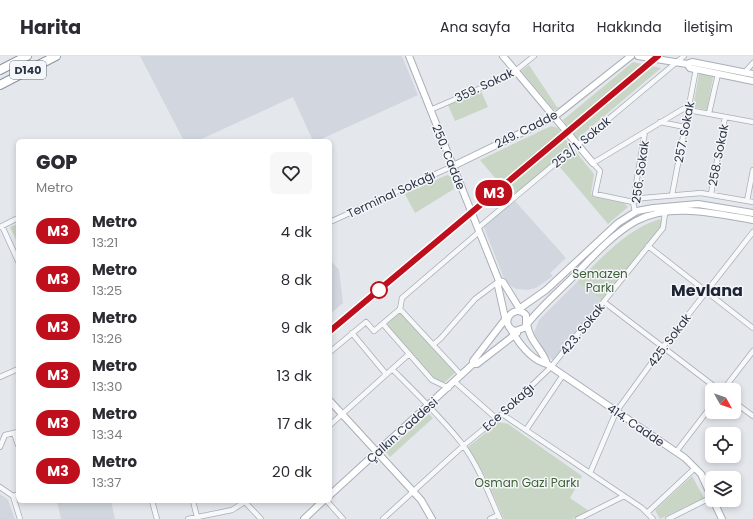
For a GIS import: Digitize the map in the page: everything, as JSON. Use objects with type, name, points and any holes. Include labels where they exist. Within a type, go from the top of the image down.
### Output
[{"type":"highway","name":"D140","points":[[0,70],[27,56]]},
{"type":"highway","name":"D140","points":[[0,84],[56,56]]},
{"type":"main road","name":"250. Cadde","points":[[409,56],[499,281],[498,286],[508,322]]},
{"type":"main road","points":[[503,56],[593,164]]},
{"type":"main road","name":"249. Cadde","points":[[453,166],[554,117],[631,56]]},
{"type":"main road","points":[[638,56],[687,64],[692,62],[753,74]]},
{"type":"main road","points":[[687,64],[690,68],[753,81]]},
{"type":"main road","points":[[525,325],[515,331],[508,322],[513,311],[521,311],[550,287],[618,223],[635,212],[653,208],[698,204],[753,213]]},
{"type":"main road","points":[[635,212],[638,220]]},
{"type":"main road","name":"Çalkın Caddesi","points":[[473,364],[477,364],[514,335],[592,257],[622,230],[638,220],[665,213],[704,212],[753,220]]},
{"type":"main road","name":"250. Cadde","points":[[499,281],[503,282],[521,311],[525,325]]},
{"type":"main road","name":"Çalkın Caddesi","points":[[332,493],[449,388],[473,364],[473,361],[508,322]]},
{"type":"main road","name":"414. Cadde","points":[[508,322],[514,335],[527,351],[676,452],[695,468],[705,483]]},
{"type":"main road","name":"414. Cadde","points":[[525,325],[534,344],[549,365]]},
{"type":"main road","points":[[332,403],[413,491],[424,504],[432,519]]},
{"type":"main road","points":[[304,519],[321,503]]},
{"type":"main road","name":"414. Cadde","points":[[716,507],[722,519]]},
{"type":"street","name":"359. Sokak","points":[[430,110],[516,71],[534,56]]},
{"type":"street","name":"253/1. Sokak","points":[[400,309],[402,298],[478,230],[684,56]]},
{"type":"street","points":[[744,72],[753,63]]},
{"type":"street","name":"257. Sokak","points":[[672,195],[696,69]]},
{"type":"street","points":[[710,113],[718,74]]},
{"type":"street","points":[[753,122],[688,109],[680,111],[593,164],[600,171],[596,194],[633,202],[644,198],[701,193],[753,202]]},
{"type":"street","name":"258. Sokak","points":[[711,194],[725,117]]},
{"type":"street","points":[[660,122],[685,128]]},
{"type":"street","name":"256. Sokak","points":[[635,212],[633,202],[645,132]]},
{"type":"street","name":"Terminal Sokağı","points":[[332,221],[453,166]]},
{"type":"street","points":[[747,201],[753,170]]},
{"type":"street","name":"423. Sokak","points":[[549,365],[604,302],[664,227],[665,213]]},
{"type":"street","points":[[16,219],[1,226],[16,257]]},
{"type":"street","name":"425. Sokak","points":[[590,473],[616,412],[663,347],[753,232]]},
{"type":"street","points":[[648,246],[753,328]]},
{"type":"street","points":[[433,344],[441,338],[475,299],[499,281]]},
{"type":"street","points":[[604,302],[710,383]]},
{"type":"street","points":[[332,350],[366,322],[374,331],[400,309],[462,375]]},
{"type":"street","points":[[383,324],[432,380],[449,388]]},
{"type":"street","points":[[352,333],[386,374]]},
{"type":"street","points":[[728,383],[753,351]]},
{"type":"street","points":[[332,423],[409,354]]},
{"type":"street","name":"Ece Sokağı","points":[[383,519],[463,446],[502,414],[549,365]]},
{"type":"street","points":[[392,369],[429,406],[463,446],[481,477],[499,517],[490,519]]},
{"type":"street","points":[[0,377],[16,370]]},
{"type":"street","points":[[526,430],[563,375]]},
{"type":"street","points":[[455,382],[496,419]]},
{"type":"street","points":[[741,407],[753,416]]},
{"type":"street","points":[[502,414],[648,512],[653,519]]},
{"type":"street","points":[[676,452],[705,414]]},
{"type":"street","points":[[0,447],[2,436],[16,433]]},
{"type":"street","points":[[648,512],[695,468]]},
{"type":"street","points":[[0,487],[15,495]]},
{"type":"street","points":[[578,519],[624,496]]},
{"type":"street","points":[[668,519],[705,501]]},
{"type":"street","points":[[17,503],[20,519]]},
{"type":"street","points":[[153,503],[157,519]]},
{"type":"street","points":[[194,503],[197,517]]},
{"type":"street","points":[[188,519],[232,510],[243,503]]},
{"type":"street","points":[[248,503],[261,519]]},
{"type":"street","points":[[329,503],[344,519]]},
{"type":"shaded area","points":[[140,56],[402,56],[418,95],[321,139],[312,139],[293,97],[201,139],[183,139]]},
{"type":"shaded area","points":[[514,200],[566,258],[550,273],[553,276],[536,288],[528,290],[516,289],[511,286],[503,276],[483,225]]},
{"type":"shaded area","points":[[332,262],[339,270],[343,303],[332,312]]},
{"type":"shaded area","points":[[577,282],[603,301],[554,362],[537,343],[534,332],[539,320]]},
{"type":"shaded area","points":[[0,494],[8,500],[15,519],[0,519]]},
{"type":"shaded area","points":[[57,503],[111,503],[115,519],[61,519]]},
{"type":"green space","points":[[633,62],[661,68],[577,139],[563,120]]},
{"type":"green space","points":[[529,65],[557,107],[561,107],[554,110],[521,71]]},
{"type":"green space","points":[[699,74],[713,77],[707,110],[693,107]]},
{"type":"green space","points":[[481,91],[488,107],[455,121],[448,105]]},
{"type":"green space","points":[[551,126],[558,128],[571,147],[512,198],[480,160]]},
{"type":"green space","points":[[576,152],[594,174],[591,194],[594,197],[624,203],[628,207],[608,224],[559,166]]},
{"type":"green space","points":[[447,175],[451,177],[454,189],[415,213],[405,194]]},
{"type":"green space","name":"Semazen Parkı","points":[[660,219],[663,224],[603,301],[577,282],[605,254],[625,237],[647,224]]},
{"type":"green space","points":[[16,225],[16,240],[10,227]]},
{"type":"green space","points":[[400,312],[456,372],[444,383],[433,378],[388,326],[388,322]]},
{"type":"green space","points":[[429,414],[433,418],[390,457],[386,452]]},
{"type":"green space","name":"Osman Gazi Parkı","points":[[499,422],[508,424],[582,476],[570,498],[589,511],[572,519],[504,519],[485,476],[468,447]]},
{"type":"green space","points":[[692,476],[704,498],[660,519],[655,510]]},
{"type":"railway","points":[[332,329],[464,218]]},
{"type":"metro line","name":"M3","points":[[332,329],[658,56]]},
{"type":"district","name":"Mevlana","points":[[707,290]]}]
